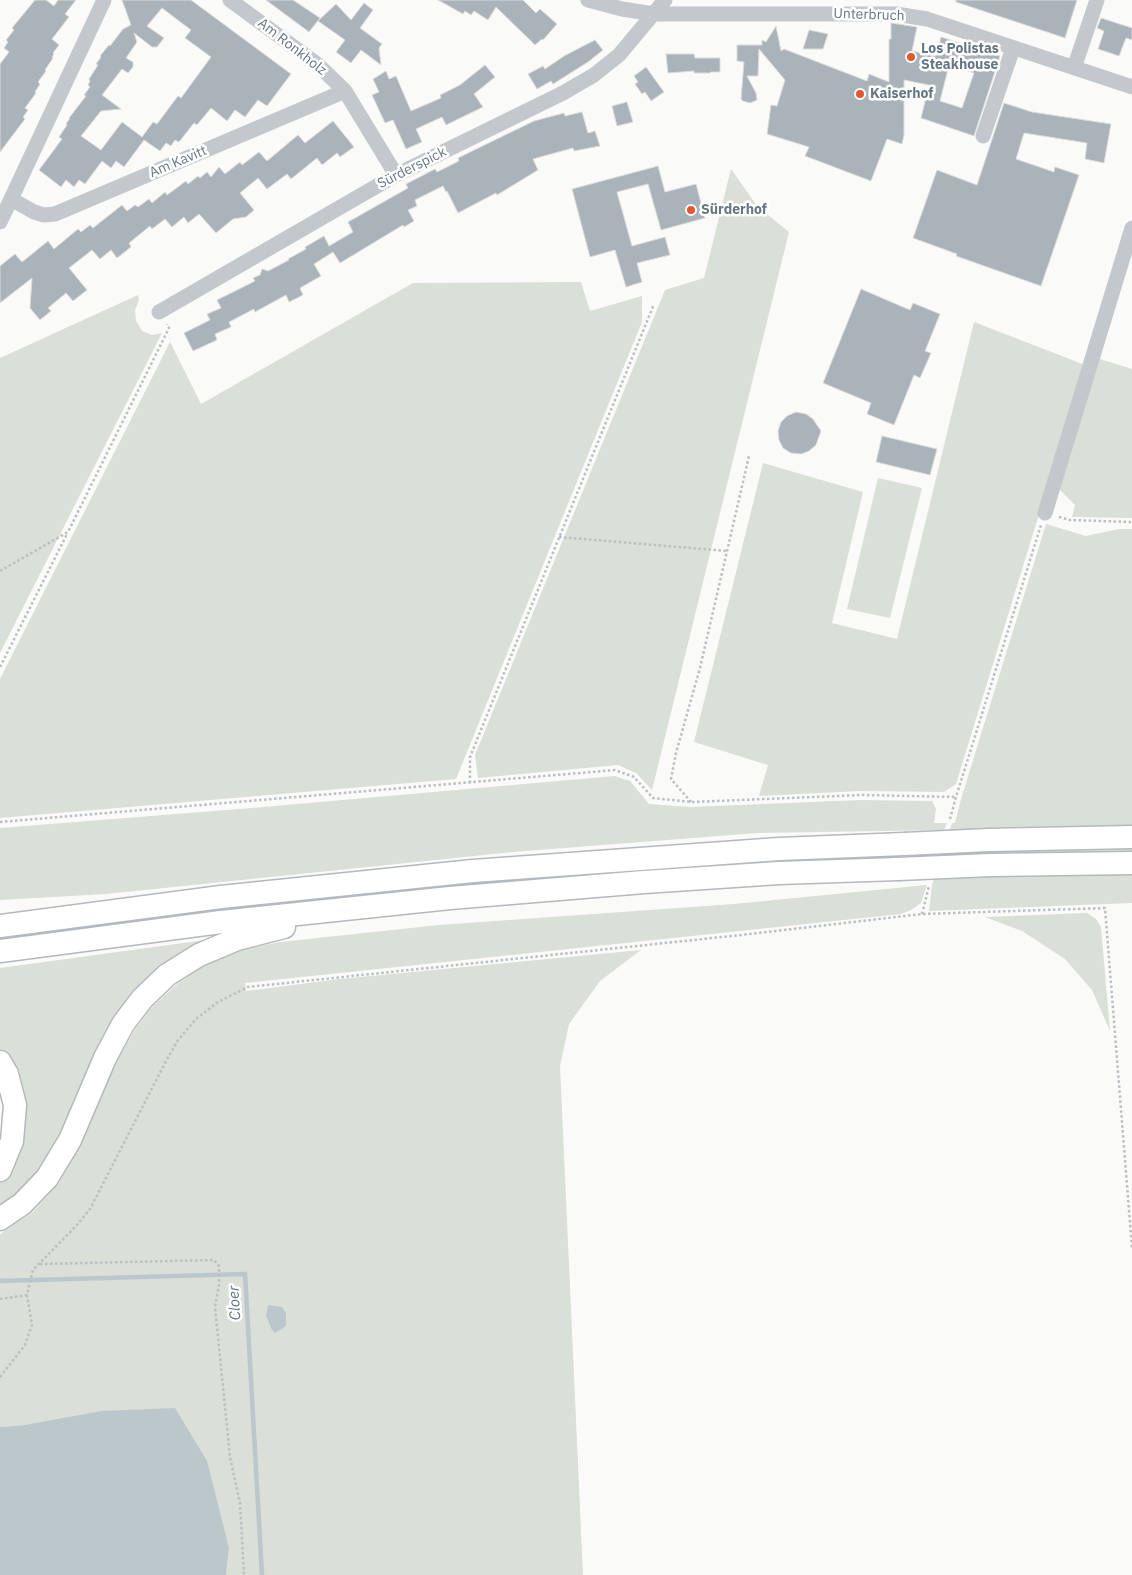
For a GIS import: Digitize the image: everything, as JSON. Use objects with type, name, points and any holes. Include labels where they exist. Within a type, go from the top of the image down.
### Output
[{"type":"highway","points":[[0,926],[221,896],[473,871],[779,849],[989,840],[1132,837]]},
{"type":"highway","points":[[0,951],[221,922],[450,898],[644,882],[779,873],[1132,863]]},
{"type":"highway","points":[[0,1219],[22,1204],[47,1178],[70,1140],[105,1058],[123,1024],[142,999],[167,975],[199,955],[237,939],[281,929],[327,911]]},
{"type":"highway","points":[[0,1062],[7,1074],[15,1104],[12,1142],[0,1170]]},
{"type":"street","points":[[0,222],[104,0]]},
{"type":"street","name":"Am Ronkholz","points":[[230,0],[317,64],[345,91],[396,175]]},
{"type":"street","name":"Unterbruch","points":[[588,0],[622,9],[654,14],[896,14],[927,19],[1132,87]]},
{"type":"street","name":"Sürderspick","points":[[160,312],[396,175],[562,93],[594,74],[619,55],[665,0]]},
{"type":"street","points":[[1074,68],[1097,0]]},
{"type":"street","points":[[983,136],[1013,48]]},
{"type":"street","name":"Am Kavitt","points":[[11,199],[34,212],[44,215],[54,214],[345,91]]},
{"type":"street","points":[[1045,512],[1132,228]]},
{"type":"path","points":[[470,783],[470,757],[654,304]]},
{"type":"path","points":[[0,667],[169,328],[160,312]]},
{"type":"path","points":[[692,802],[671,779],[676,753],[700,668],[750,456]]},
{"type":"path","points":[[950,819],[1045,512],[1070,520],[1132,522]]},
{"type":"path","points":[[0,572],[68,532]]},
{"type":"path","points":[[560,537],[727,551]]},
{"type":"path","points":[[0,822],[615,770],[634,777],[653,798],[692,802],[862,795],[956,797]]},
{"type":"path","points":[[922,914],[930,885]]},
{"type":"path","points":[[0,1376],[25,1345],[32,1325],[27,1289],[33,1270],[90,1209],[178,1040],[196,1019],[218,1002],[248,987],[922,914],[1105,908],[1132,1248]]},
{"type":"path","points":[[40,1264],[214,1260],[219,1266],[220,1285],[216,1307],[230,1458],[240,1502],[244,1575]]},
{"type":"path","points":[[0,1299],[27,1295]]},
{"type":"shaded area","points":[[731,169],[757,206],[789,232],[652,790],[636,773],[618,765],[478,778],[475,755],[665,290],[704,278]]},
{"type":"shaded area","points":[[581,282],[590,311],[642,296],[642,322],[456,779],[0,818],[0,679],[170,342],[201,404],[413,283]]},
{"type":"shaded area","points":[[138,295],[139,300],[135,310],[136,321],[142,331],[152,335],[162,333],[0,653],[0,358]]},
{"type":"shaded area","points":[[974,322],[1085,365],[956,784],[944,792],[860,791],[759,796],[768,765],[694,742],[763,463],[863,492],[832,623],[897,639]]},
{"type":"shaded area","points":[[1097,358],[1132,369],[1132,518],[1072,517],[1075,505],[1057,487]]},
{"type":"shaded area","points":[[878,478],[922,488],[890,618],[847,609]]},
{"type":"shaded area","points":[[1046,524],[1086,536],[1119,529],[1132,529],[1132,903],[929,911],[932,885],[952,823],[955,823]]},
{"type":"shaded area","points":[[615,776],[630,781],[649,804],[691,807],[861,800],[932,801],[936,809],[934,823],[947,823],[944,830],[757,833],[513,852],[106,894],[0,900],[0,828]]},
{"type":"shaded area","points":[[927,885],[921,903],[901,914],[245,983],[246,991],[340,979],[641,950],[600,981],[569,1024],[560,1066],[583,1575],[226,1575],[229,1548],[218,1509],[25,1425],[0,1427],[0,1234],[33,1212],[59,1183],[83,1140],[115,1065],[134,1031],[151,1008],[176,985],[203,966],[249,948],[280,942],[439,925],[734,904]]},
{"type":"shaded area","points":[[1087,913],[1096,919],[1101,927],[1110,1031],[1092,990],[1065,959],[1022,931],[985,917]]},
{"type":"shaded area","points":[[213,939],[164,971],[44,1173],[0,1213],[0,1180],[15,1147],[0,1051],[0,968]]},
{"type":"shaded area","points":[[268,1305],[282,1307],[286,1313],[286,1326],[275,1333],[266,1316]]},
{"type":"shaded area","points":[[175,1408],[207,1461],[229,1548],[226,1575],[0,1575],[0,1427],[25,1425],[102,1411]]},
{"type":"building","points":[[35,0],[46,0],[54,6],[58,0],[76,0],[65,14],[69,17],[52,39],[59,45],[53,53],[53,58],[46,71],[38,82],[40,84],[36,93],[25,108],[28,110],[23,117],[25,119],[0,152],[0,64],[9,52],[4,48],[8,42],[6,40],[14,30],[12,28]]},
{"type":"building","points":[[122,0],[191,0],[291,74],[267,106],[258,100],[245,117],[235,110],[227,121],[211,108],[197,125],[194,123],[179,142],[175,140],[171,146],[166,143],[160,151],[144,140],[124,167],[116,161],[111,168],[102,161],[85,184],[79,180],[74,187],[66,180],[61,187],[39,170],[62,139],[59,137],[69,118],[86,96],[84,95],[90,87],[88,85],[89,79],[98,65],[96,64],[100,56],[123,29],[131,25]],"holes":[[[162,8],[191,30],[185,38],[211,57],[181,98],[178,96],[157,124],[153,122],[142,137],[122,122],[101,150],[81,136],[101,111],[121,109],[102,95],[122,69],[128,73],[133,67],[133,62],[126,58],[137,42],[134,33],[152,47],[157,47],[164,38],[147,26]]]},
{"type":"building","points":[[266,0],[293,0],[320,18],[309,32]]},
{"type":"building","points":[[438,0],[523,0],[536,13],[540,9],[557,24],[543,40],[535,45],[496,7],[488,20],[474,11],[471,15],[465,11],[463,14]]},
{"type":"building","points":[[956,0],[1077,0],[1065,38],[956,2]]},
{"type":"building","points":[[364,3],[373,10],[360,28],[382,44],[379,48],[381,65],[361,50],[351,63],[336,52],[345,40],[318,21],[336,4],[351,20]]},
{"type":"building","points":[[1101,18],[1132,28],[1132,40],[1126,38],[1119,56],[1098,49],[1104,31],[1097,28]]},
{"type":"building","points":[[891,23],[917,27],[912,51],[936,56],[941,37],[1000,56],[974,136],[921,118],[929,85],[904,80],[904,135],[902,144],[887,139],[871,181],[805,156],[809,147],[767,134],[771,105],[777,106],[785,80],[759,49],[758,76],[747,76],[756,93],[757,100],[750,103],[741,99],[744,62],[737,61],[737,45],[762,45],[762,40],[766,42],[776,26],[781,51],[784,49],[867,81],[869,74],[889,82],[889,39],[891,39]],"holes":[[[949,65],[974,73],[962,108],[940,101]]]},
{"type":"building","points":[[809,30],[828,34],[823,49],[803,49]]},
{"type":"building","points":[[595,40],[603,50],[553,84],[551,81],[537,89],[528,74],[543,66],[545,69],[564,56]]},
{"type":"building","points":[[666,54],[694,54],[695,58],[720,58],[720,72],[668,73]]},
{"type":"building","points":[[485,65],[495,77],[474,94],[483,107],[446,125],[442,117],[416,129],[422,142],[406,149],[393,120],[385,123],[372,95],[379,92],[373,79],[386,71],[389,79],[396,76],[411,111],[441,98],[440,95],[460,85]]},
{"type":"building","points":[[646,67],[664,92],[651,101],[645,92],[642,94],[635,84],[638,82],[634,76]]},
{"type":"building","points":[[627,102],[633,122],[617,126],[612,106]]},
{"type":"building","points":[[1004,103],[1032,112],[1111,124],[1104,163],[1085,159],[1087,143],[1024,133],[1016,159],[1054,172],[1055,167],[1079,175],[1041,286],[956,256],[957,254],[913,238],[937,170],[977,185]]},
{"type":"building","points":[[582,112],[588,133],[595,131],[600,146],[574,151],[573,148],[533,159],[538,170],[497,195],[496,193],[458,213],[443,186],[415,200],[417,206],[408,210],[414,221],[404,227],[403,225],[340,263],[333,252],[314,264],[321,276],[300,288],[303,295],[289,302],[286,295],[255,312],[254,309],[229,322],[231,327],[215,334],[217,340],[193,351],[184,333],[210,320],[207,314],[221,308],[217,300],[255,281],[253,278],[260,275],[262,269],[268,271],[289,260],[306,249],[305,247],[324,236],[329,246],[353,232],[348,222],[408,188],[406,184],[435,169],[437,172],[459,161],[458,158],[534,121],[564,113],[565,116]]},
{"type":"building","points":[[333,121],[354,147],[340,157],[337,153],[322,165],[317,158],[291,179],[287,174],[267,189],[258,178],[240,193],[254,210],[246,217],[233,219],[216,233],[199,214],[188,223],[184,217],[172,227],[165,219],[152,229],[150,226],[129,243],[131,247],[117,258],[111,250],[100,259],[92,250],[69,268],[87,290],[73,301],[66,293],[48,308],[51,311],[40,320],[30,308],[32,278],[0,303],[0,266],[15,254],[22,262],[48,241],[54,249],[78,229],[81,232],[90,225],[93,228],[122,205],[127,211],[135,205],[138,207],[149,199],[152,203],[165,192],[167,195],[186,181],[188,184],[207,172],[211,177],[219,167],[225,174],[240,162],[242,165],[259,152],[267,161],[298,135],[305,143]]},
{"type":"building","points":[[658,166],[665,192],[696,184],[705,218],[661,230],[648,184],[617,192],[632,246],[665,237],[670,255],[637,263],[642,282],[626,287],[615,250],[590,257],[572,189]]},
{"type":"building","points":[[861,289],[910,310],[913,303],[940,314],[925,351],[931,353],[920,378],[914,375],[894,425],[867,414],[871,403],[823,383]]},
{"type":"building","points":[[796,412],[806,414],[813,419],[821,431],[816,445],[809,451],[801,454],[791,453],[783,448],[779,440],[778,431],[781,422],[787,416]]},
{"type":"building","points":[[882,436],[937,449],[930,475],[876,462]]},
{"type":"waterway","name":"Cloer","points":[[0,1281],[245,1274],[262,1575]]},
{"type":"place","name":"Los Polistas Steakhouse","points":[[911,57]]},
{"type":"place","name":"Kaiserhof","points":[[860,94]]},
{"type":"place","name":"Sürderhof","points":[[691,210]]}]
